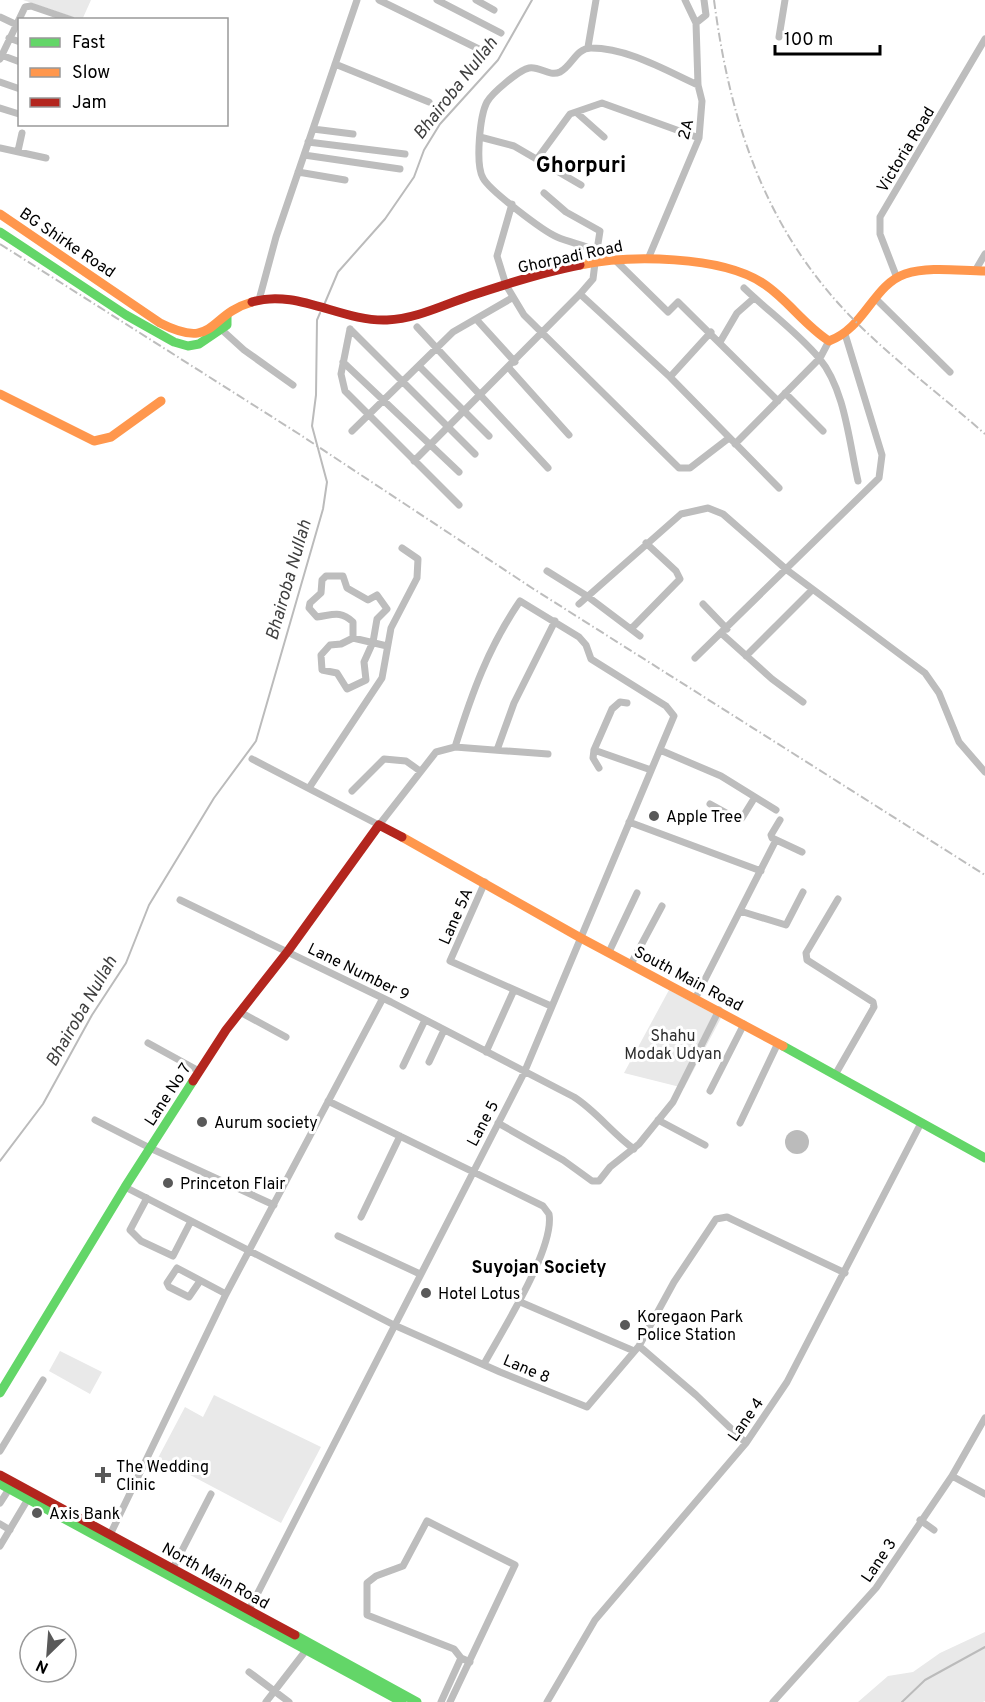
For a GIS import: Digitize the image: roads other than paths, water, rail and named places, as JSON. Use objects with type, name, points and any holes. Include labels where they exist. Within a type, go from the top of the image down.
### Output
[{"type":"main road","name":"BG Shirke Road","points":[[0,214],[118,295]]},
{"type":"main road","points":[[0,220],[106,293],[112,305]]},
{"type":"main road","points":[[0,226],[106,293],[118,295],[191,341]]},
{"type":"main road","points":[[0,232],[167,340],[179,345],[191,341],[207,341],[227,325],[227,316]]},
{"type":"main road","name":"Ghorpadi Road","points":[[191,341],[207,333],[220,319],[241,306],[259,300],[303,302],[359,319],[389,320],[506,285],[595,263],[648,259],[747,273],[770,287],[819,335],[830,341]]},
{"type":"main road","points":[[830,341],[845,334],[897,278],[918,272],[980,271]]},
{"type":"main road","points":[[0,394],[94,441],[111,437],[161,401]]},
{"type":"main road","name":"South Main Road","points":[[379,825],[485,882],[579,937],[696,997],[985,1158]]},
{"type":"main road","name":"Lane No 7","points":[[0,1393],[125,1187],[199,1071],[379,825]]},
{"type":"main road","name":"North Main Road","points":[[0,1475],[109,1538],[417,1702]]},
{"type":"main road","name":"North Main Road","points":[[4,1486],[173,1568],[307,1649],[402,1702]]},
{"type":"street","points":[[259,300],[298,172],[357,0]]},
{"type":"street","points":[[379,0],[487,53]]},
{"type":"street","points":[[437,0],[501,33]]},
{"type":"street","points":[[476,0],[494,10]]},
{"type":"street","points":[[588,47],[596,0]]},
{"type":"street","name":"2A","points":[[648,259],[699,138],[702,101],[698,85],[696,23],[685,0]]},
{"type":"street","points":[[696,23],[706,15],[704,0]]},
{"type":"street","points":[[779,37],[785,0]]},
{"type":"street","points":[[19,18],[25,7],[31,6],[66,18]]},
{"type":"street","points":[[0,17],[15,24]]},
{"type":"street","points":[[18,19],[1,57],[18,61]]},
{"type":"street","points":[[9,38],[18,41]]},
{"type":"street","name":"Victoria Road","points":[[897,278],[880,234],[880,217],[985,39]]},
{"type":"street","points":[[698,85],[626,54],[588,47],[580,51],[562,71],[548,73],[529,68],[496,91],[487,101],[483,112],[480,137],[479,169],[482,177],[541,228],[556,236],[597,250],[613,260],[668,312],[678,302],[711,332],[778,401]]},
{"type":"street","points":[[335,64],[429,102]]},
{"type":"street","points":[[0,82],[18,88]]},
{"type":"street","points":[[537,159],[566,117],[594,104],[608,104],[699,138]]},
{"type":"street","points":[[0,108],[18,114]]},
{"type":"street","points":[[577,113],[604,137]]},
{"type":"street","points":[[313,129],[353,134]]},
{"type":"street","points":[[18,152],[22,133]]},
{"type":"street","points":[[480,137],[514,146],[581,185]]},
{"type":"street","points":[[308,142],[405,154]]},
{"type":"street","points":[[0,148],[46,158]]},
{"type":"street","points":[[304,155],[400,169]]},
{"type":"street","points":[[298,172],[345,180]]},
{"type":"street","points":[[544,193],[566,212],[600,231],[597,250]]},
{"type":"street","points":[[512,204],[497,256],[512,298],[543,333],[679,468],[690,468],[729,438]]},
{"type":"street","points":[[980,271],[985,254]]},
{"type":"street","points":[[414,461],[512,365],[580,294],[593,279],[595,263]]},
{"type":"street","points":[[744,288],[819,358],[833,384],[844,415],[858,481]]},
{"type":"street","points":[[580,294],[670,377],[779,488]]},
{"type":"street","points":[[352,431],[453,333],[512,298]]},
{"type":"street","points":[[720,342],[737,313],[754,298]]},
{"type":"street","points":[[877,300],[950,372]]},
{"type":"street","points":[[476,319],[569,435]]},
{"type":"street","points":[[417,327],[549,468]]},
{"type":"street","points":[[459,505],[345,392],[341,374],[350,329],[474,454]]},
{"type":"street","points":[[222,330],[244,350],[293,385]]},
{"type":"street","points":[[670,377],[711,332]]},
{"type":"street","points":[[695,658],[876,482],[882,472],[882,455],[845,334]]},
{"type":"street","points":[[735,444],[819,358],[830,341]]},
{"type":"street","points":[[343,362],[459,472]]},
{"type":"street","points":[[419,366],[489,436]]},
{"type":"street","points":[[785,393],[823,431]]},
{"type":"street","points":[[579,604],[681,514],[708,508],[723,514],[812,590],[925,673],[933,681],[959,742],[985,772]]},
{"type":"street","points":[[631,629],[680,579],[676,571],[646,543]]},
{"type":"street","points":[[309,788],[382,678],[391,628],[418,571],[418,559],[402,548]]},
{"type":"street","points":[[547,571],[587,596],[640,636]]},
{"type":"street","points":[[353,638],[353,622],[345,615],[336,612],[317,617],[309,608],[321,593],[322,580],[326,576],[343,576],[350,590],[368,600],[377,595],[387,606],[386,612],[377,619],[373,642],[364,662],[366,680],[347,689],[337,673],[322,670],[321,655],[330,645],[341,644],[353,638],[373,642],[387,646]]},
{"type":"street","points":[[746,656],[812,590]]},
{"type":"street","points":[[455,747],[483,665],[498,633],[520,601],[555,621],[514,703],[497,750]]},
{"type":"street","points":[[703,604],[746,656],[803,702]]},
{"type":"street","name":"Lane 5","points":[[248,1613],[524,1072],[579,937],[673,722],[672,710],[596,664],[579,637],[555,621]]},
{"type":"street","points":[[599,768],[593,758],[594,750],[612,709],[620,702],[627,703]]},
{"type":"street","points":[[252,759],[379,825],[436,752],[455,747],[548,754]]},
{"type":"street","points":[[594,750],[651,770]]},
{"type":"street","points":[[660,750],[721,776],[776,810]]},
{"type":"street","points":[[352,790],[384,759],[406,761],[420,771]]},
{"type":"street","points":[[710,804],[739,820],[755,797]]},
{"type":"street","points":[[780,820],[771,835],[776,840],[802,852]]},
{"type":"street","points":[[629,822],[761,871]]},
{"type":"street","points":[[696,997],[776,840]]},
{"type":"street","name":"Lane 5A","points":[[485,882],[450,961],[514,990]]},
{"type":"street","points":[[609,952],[637,892]]},
{"type":"street","points":[[740,911],[786,926],[803,892]]},
{"type":"street","points":[[835,1075],[874,1007],[873,1002],[807,960],[806,953],[838,899]]},
{"type":"street","name":"Lane Number 9","points":[[180,900],[383,998],[586,1105],[604,1125],[634,1149]]},
{"type":"street","points":[[632,964],[662,906]]},
{"type":"street","points":[[486,1052],[514,990],[551,1006]]},
{"type":"street","points":[[109,1538],[226,1294],[383,998]]},
{"type":"street","points":[[498,1123],[540,1146],[596,1182],[634,1149],[673,1102],[719,1010]]},
{"type":"street","points":[[240,1012],[286,1037]]},
{"type":"street","points":[[403,1066],[425,1020]]},
{"type":"street","points":[[710,1091],[744,1024]]},
{"type":"street","points":[[429,1062],[444,1030]]},
{"type":"street","points":[[148,1043],[199,1071]]},
{"type":"street","points":[[740,1123],[778,1043]]},
{"type":"street","points":[[328,1101],[543,1206],[549,1214],[549,1234],[518,1301],[484,1364]]},
{"type":"street","points":[[95,1119],[150,1148],[274,1204]]},
{"type":"street","points":[[658,1120],[705,1145]]},
{"type":"street","name":"Lane 4","points":[[547,1702],[608,1604],[746,1443],[787,1382],[921,1123]]},
{"type":"street","points":[[361,1217],[400,1136]]},
{"type":"street","name":"Lane 8","points":[[125,1187],[394,1325],[587,1407],[636,1348],[712,1222],[721,1217],[728,1217],[844,1273]]},
{"type":"street","points":[[147,1198],[130,1230],[141,1241],[173,1256],[191,1221]]},
{"type":"street","points":[[338,1236],[420,1274]]},
{"type":"street","points":[[200,1281],[189,1297],[169,1287],[167,1283],[177,1268],[226,1294]]},
{"type":"street","points":[[518,1301],[636,1348],[696,1395],[746,1443]]},
{"type":"street","points":[[0,1451],[43,1380]]},
{"type":"street","name":"Lane 3","points":[[773,1702],[876,1588],[952,1476],[985,1418]]},
{"type":"street","points":[[952,1476],[985,1494]]},
{"type":"street","points":[[0,1503],[4,1486]]},
{"type":"street","points":[[173,1568],[211,1494]]},
{"type":"street","points":[[0,1546],[28,1499]]},
{"type":"street","points":[[920,1520],[934,1530]]},
{"type":"street","points":[[450,1702],[470,1662],[514,1565],[427,1521],[403,1566],[376,1576],[367,1583],[367,1615],[454,1649],[461,1658],[470,1662]]},
{"type":"street","points":[[0,1524],[10,1530]]},
{"type":"street","points":[[266,1702],[307,1649]]},
{"type":"street","points":[[441,1702],[461,1658]]},
{"type":"street","points":[[249,1672],[289,1702]]},
{"type":"waterway","name":"Bhairoba Nullah","points":[[324,305],[338,272],[385,219],[414,177],[424,150],[440,124],[498,60],[532,0]]},
{"type":"waterway","name":"Bhairoba Nullah","points":[[0,1161],[43,1104],[92,1015],[126,963],[149,905],[214,798],[256,741],[323,509],[327,482],[312,426],[316,395],[317,320],[320,313]]},
{"type":"waterway","points":[[902,1702],[925,1680],[985,1647]]},
{"type":"railway","points":[[714,0],[730,89],[742,131],[775,211],[797,249],[823,285],[854,320],[985,434]]},
{"type":"railway","points":[[0,244],[299,434],[532,588],[985,875]]},
{"type":"place","name":"Apple Tree","points":[[654,816]]},
{"type":"place","name":"Aurum society","points":[[202,1122]]},
{"type":"place","name":"Princeton Flair","points":[[168,1183]]},
{"type":"place","name":"Hotel Lotus","points":[[426,1293]]},
{"type":"place","name":"Koregaon Park Police Station","points":[[625,1325]]},
{"type":"place","name":"The Wedding Clinic","points":[[103,1475]]},
{"type":"place","name":"Axis Bank","points":[[37,1513]]},
{"type":"district","name":"Ghorpuri","points":[[581,164]]},
{"type":"district","name":"Suyojan Society","points":[[539,1267]]},
{"type":"park label","name":"Shahu Modak Udyan","points":[[673,1044]]}]
